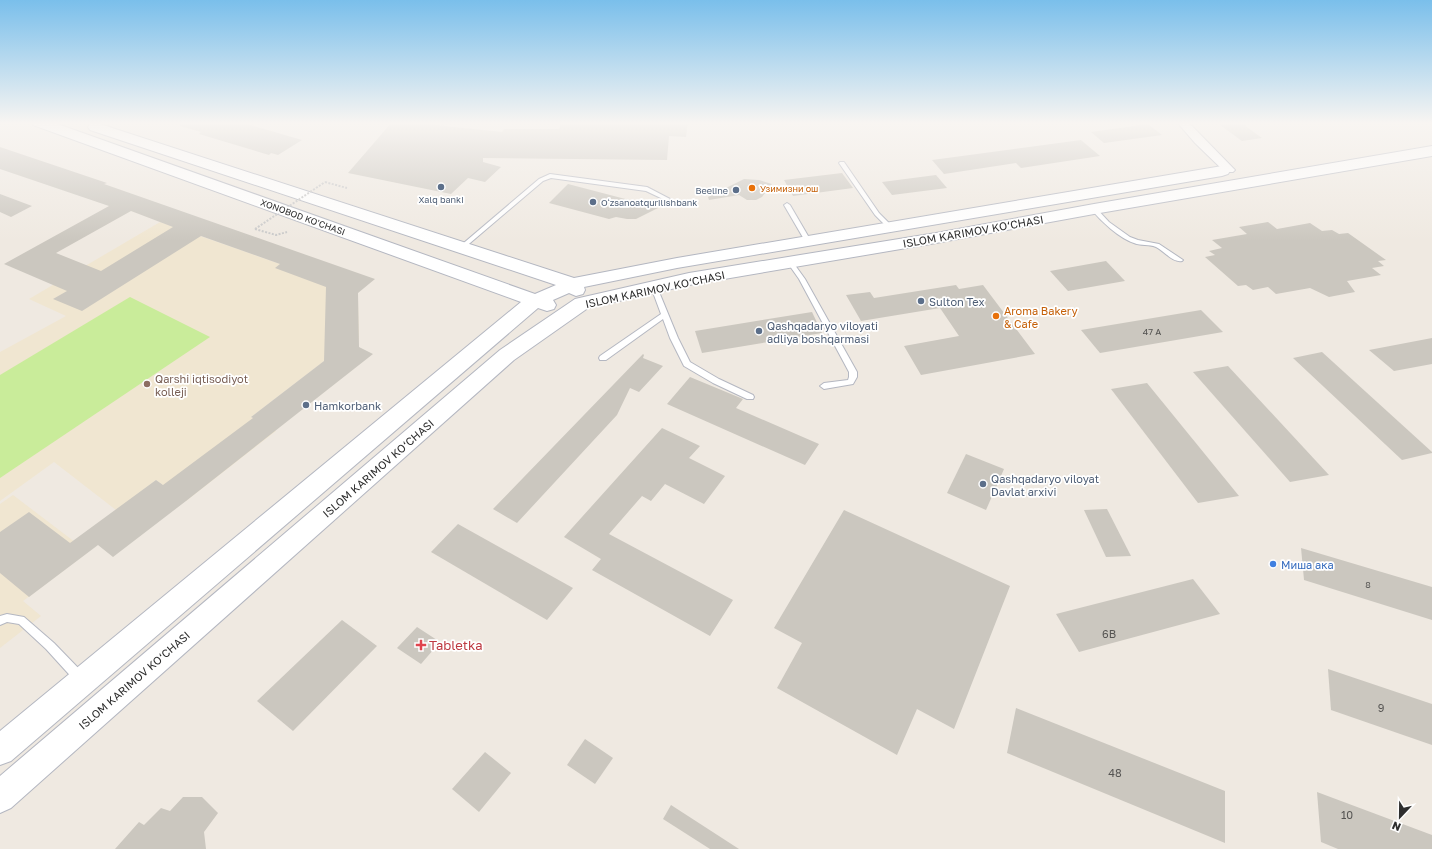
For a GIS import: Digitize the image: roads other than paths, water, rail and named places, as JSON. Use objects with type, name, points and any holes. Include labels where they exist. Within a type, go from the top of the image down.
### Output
[{"type":"main road","name":"XONOBOD KO'CHASI","points":[[147,162],[535,302],[575,307]]},
{"type":"main road","name":"XONOBOD KO'CHASI","points":[[201,162],[573,284]]},
{"type":"main road","name":"ISLOM KARIMOV KO‘CHASI","points":[[0,750],[535,302],[573,284],[677,263],[1279,162]]},
{"type":"main road","name":"ISLOM KARIMOV KO‘CHASI","points":[[0,797],[507,355],[575,307],[689,279],[930,239],[1370,162]]},
{"type":"main road","points":[[916,223],[930,239]]},
{"type":"main road","points":[[573,284],[575,307]]},
{"type":"street","points":[[1221,162],[1229,170]]},
{"type":"lane","points":[[842,163],[877,214],[890,228]]},
{"type":"lane","points":[[461,248],[542,180],[550,176],[647,189],[667,199]]},
{"type":"lane","points":[[787,205],[808,241]]},
{"type":"lane","points":[[1094,209],[1107,223],[1128,238],[1136,242],[1157,245],[1180,260]]},
{"type":"lane","points":[[790,262],[802,279],[853,372],[853,377],[850,382],[824,386]]},
{"type":"lane","points":[[654,287],[664,315],[687,364],[750,398]]},
{"type":"lane","points":[[603,358],[664,315]]},
{"type":"lane","points":[[0,621],[8,618],[21,620],[50,646],[82,681]]},
{"type":"place","name":"Xalq banki","points":[[441,187]]},
{"type":"place","name":"Узимизни ош","points":[[752,188]]},
{"type":"place","name":"Beeline","points":[[736,190]]},
{"type":"place","name":"Oʻzsanoatqurilishbank","points":[[593,202]]},
{"type":"place","name":"Sulton Tex","points":[[921,301]]},
{"type":"place","name":"Aroma Bakery & Cafe","points":[[996,316]]},
{"type":"place","name":"Qashqadaryo viloyati adliya boshqarmasi","points":[[759,331]]},
{"type":"place","name":"Qarshi iqtisodiyot kolleji","points":[[147,384]]},
{"type":"place","name":"Hamkorbank","points":[[306,405]]},
{"type":"place","name":"Qashqadaryo viloyat Davlat arxivi","points":[[983,484]]},
{"type":"place","name":"Миша ака","points":[[1273,564]]},
{"type":"place","name":"Tabletka","points":[[421,645]]}]
